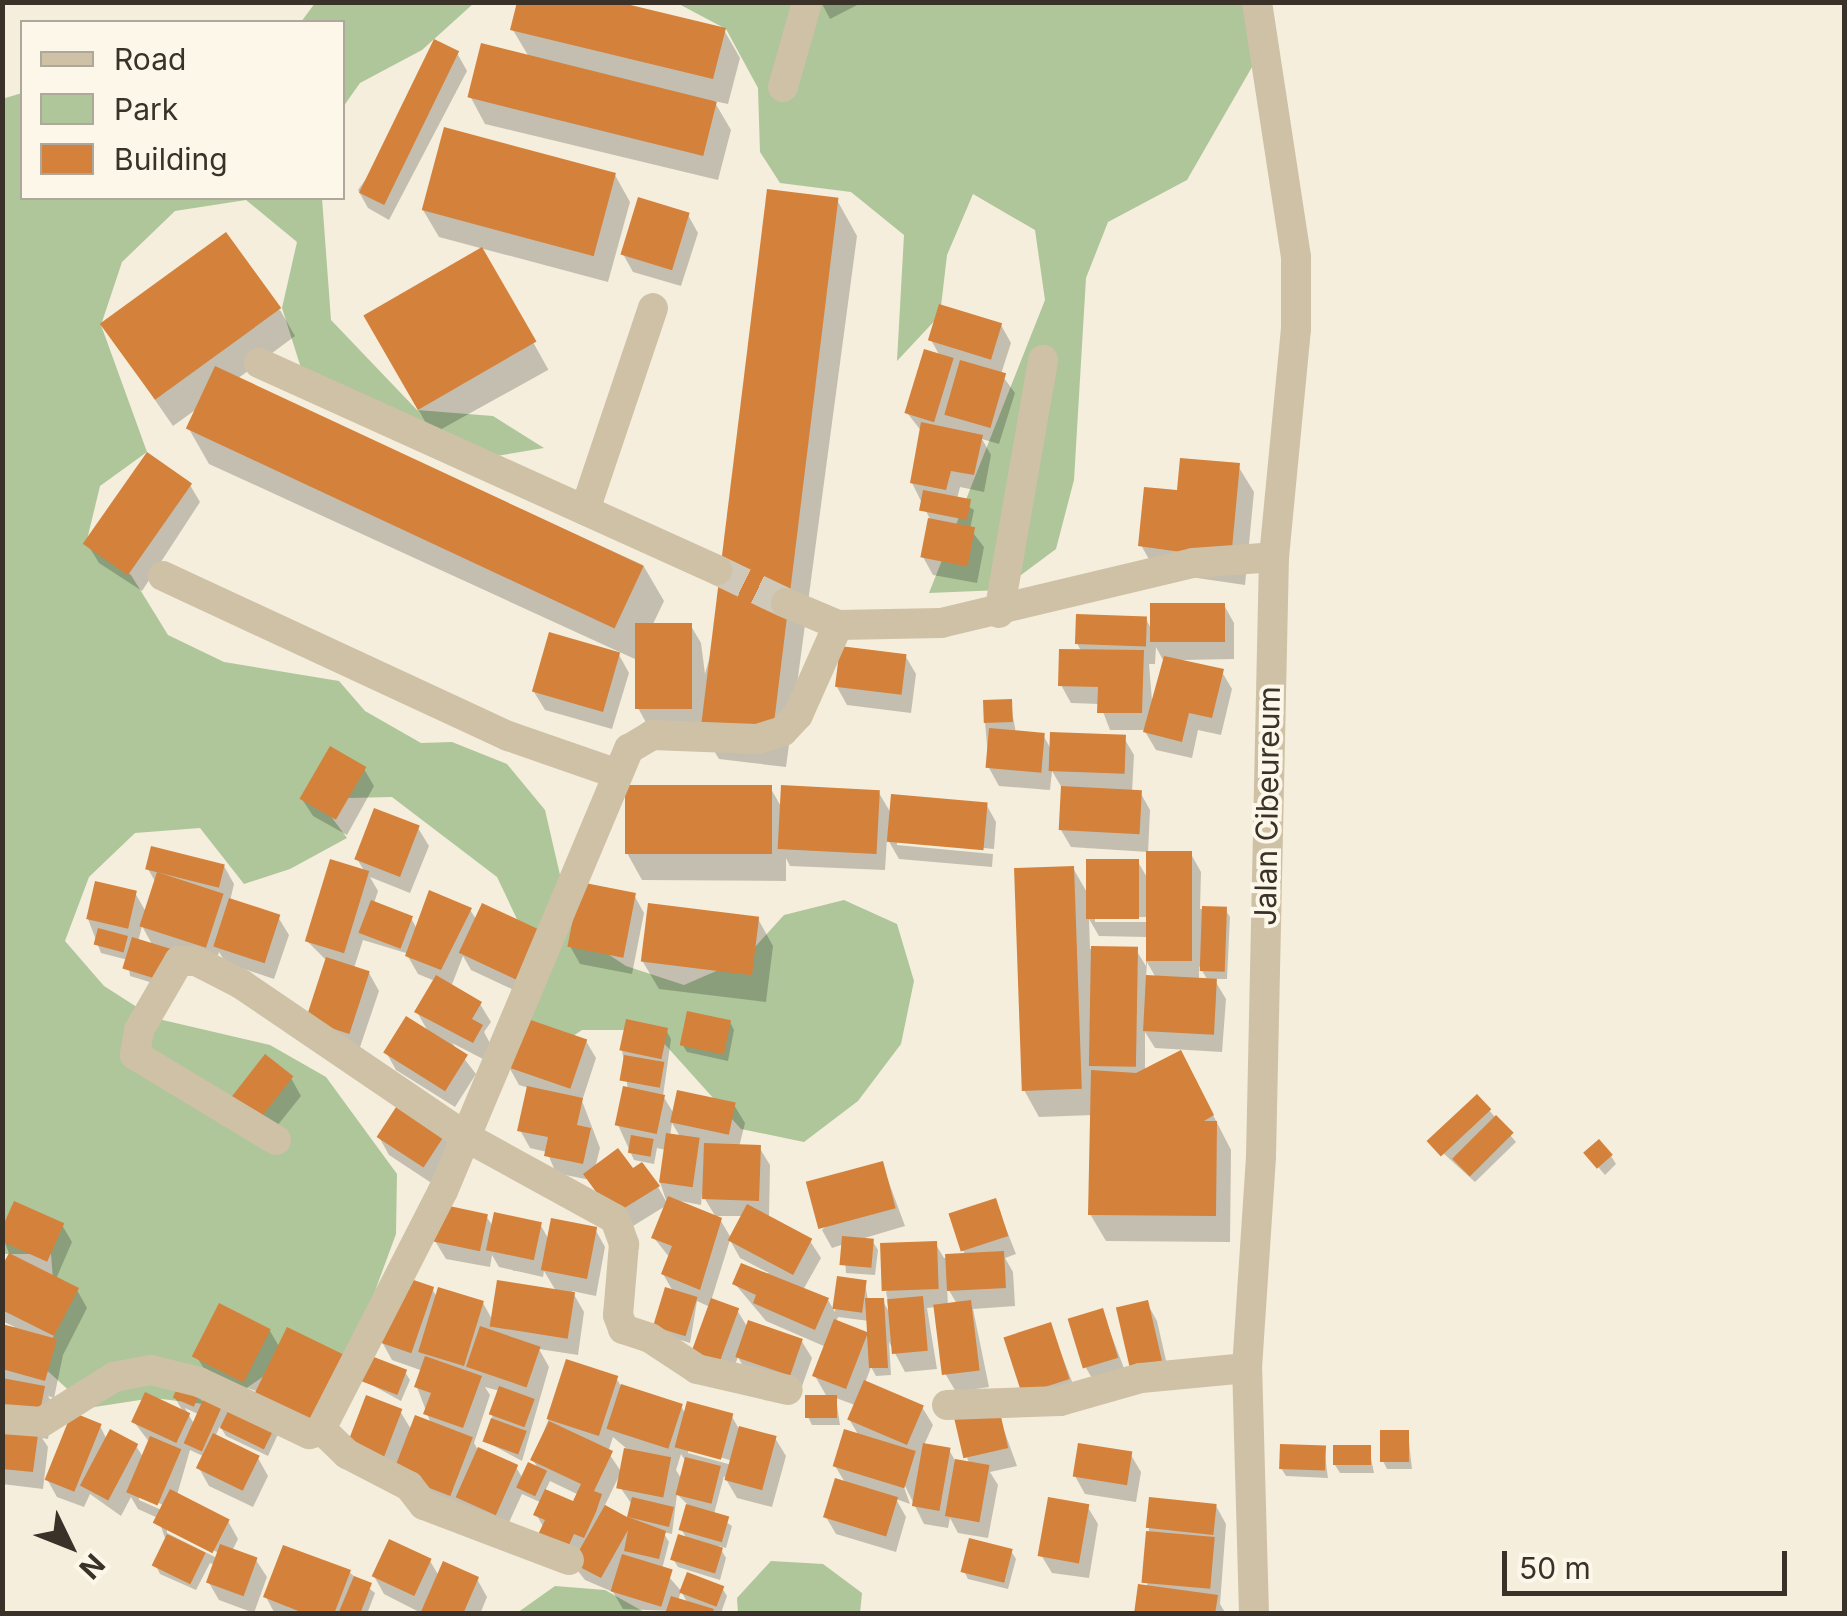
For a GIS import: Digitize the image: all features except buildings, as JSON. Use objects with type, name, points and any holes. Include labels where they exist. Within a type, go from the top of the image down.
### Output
[{"type":"street","points":[[783,87],[807,2]]},
{"type":"street","name":"Jalan Cibeureum","points":[[1254,1614],[1247,1368],[1261,1156],[1274,556],[1296,328],[1296,257],[1257,2]]},
{"type":"street","points":[[585,510],[652,308]]},
{"type":"street","points":[[999,613],[1043,360]]},
{"type":"street","points":[[258,363],[717,570]]},
{"type":"street","points":[[786,604],[838,625],[941,623],[999,613],[1193,562],[1274,556]]},
{"type":"street","points":[[164,576],[508,736],[618,774]]},
{"type":"street","points":[[2,1419],[42,1422],[136,1370],[184,1376],[309,1434],[322,1430],[466,1136],[629,749],[652,735],[757,738],[783,731],[798,715],[838,625]]},
{"type":"street","points":[[276,1140],[135,1055],[139,1030],[179,961],[196,961],[241,984],[466,1136],[621,1226],[623,1329],[650,1338],[697,1370],[788,1390]]},
{"type":"street","points":[[947,1405],[1060,1401],[1140,1378],[1247,1368]]},
{"type":"street","points":[[322,1430],[346,1454],[409,1486],[424,1505],[569,1560]]},
{"type":"green space","points":[[315,3],[474,3],[422,50],[360,83],[345,104],[345,20],[302,20]]},
{"type":"green space","points":[[677,3],[1264,3],[1252,67],[1187,180],[1108,222],[1086,278],[1074,480],[1056,549],[1001,590],[929,593],[1045,300],[1035,230],[973,194],[947,255],[940,315],[897,361],[904,235],[851,192],[780,183],[760,152],[758,88],[726,29]]},
{"type":"green space","points":[[20,94],[20,200],[246,200],[175,211],[122,262],[101,325],[147,452],[100,486],[86,544],[131,575],[168,635],[224,662],[339,681],[365,711],[421,743],[452,742],[507,764],[545,810],[573,931],[626,966],[684,985],[744,959],[784,915],[844,900],[897,924],[914,981],[901,1044],[858,1101],[804,1142],[741,1129],[652,1030],[582,1030],[527,1067],[526,938],[497,877],[392,797],[348,798],[330,815],[347,838],[290,869],[244,884],[200,828],[135,833],[89,877],[65,941],[104,986],[154,1018],[270,1045],[326,1077],[397,1174],[396,1234],[346,1370],[264,1376],[221,1406],[153,1398],[88,1408],[39,1363],[57,1330],[51,1254],[3,1254],[2,99]]},
{"type":"green space","points":[[246,200],[322,200],[331,320],[417,410],[493,416],[544,448],[479,459],[301,368],[282,308],[297,242]]},
{"type":"green space","points":[[771,1561],[823,1564],[862,1593],[860,1613],[738,1613],[737,1598]]},
{"type":"green space","points":[[555,1586],[605,1590],[646,1613],[517,1613]]},
{"type":"tunnel","points":[[717,570],[786,603]]}]
